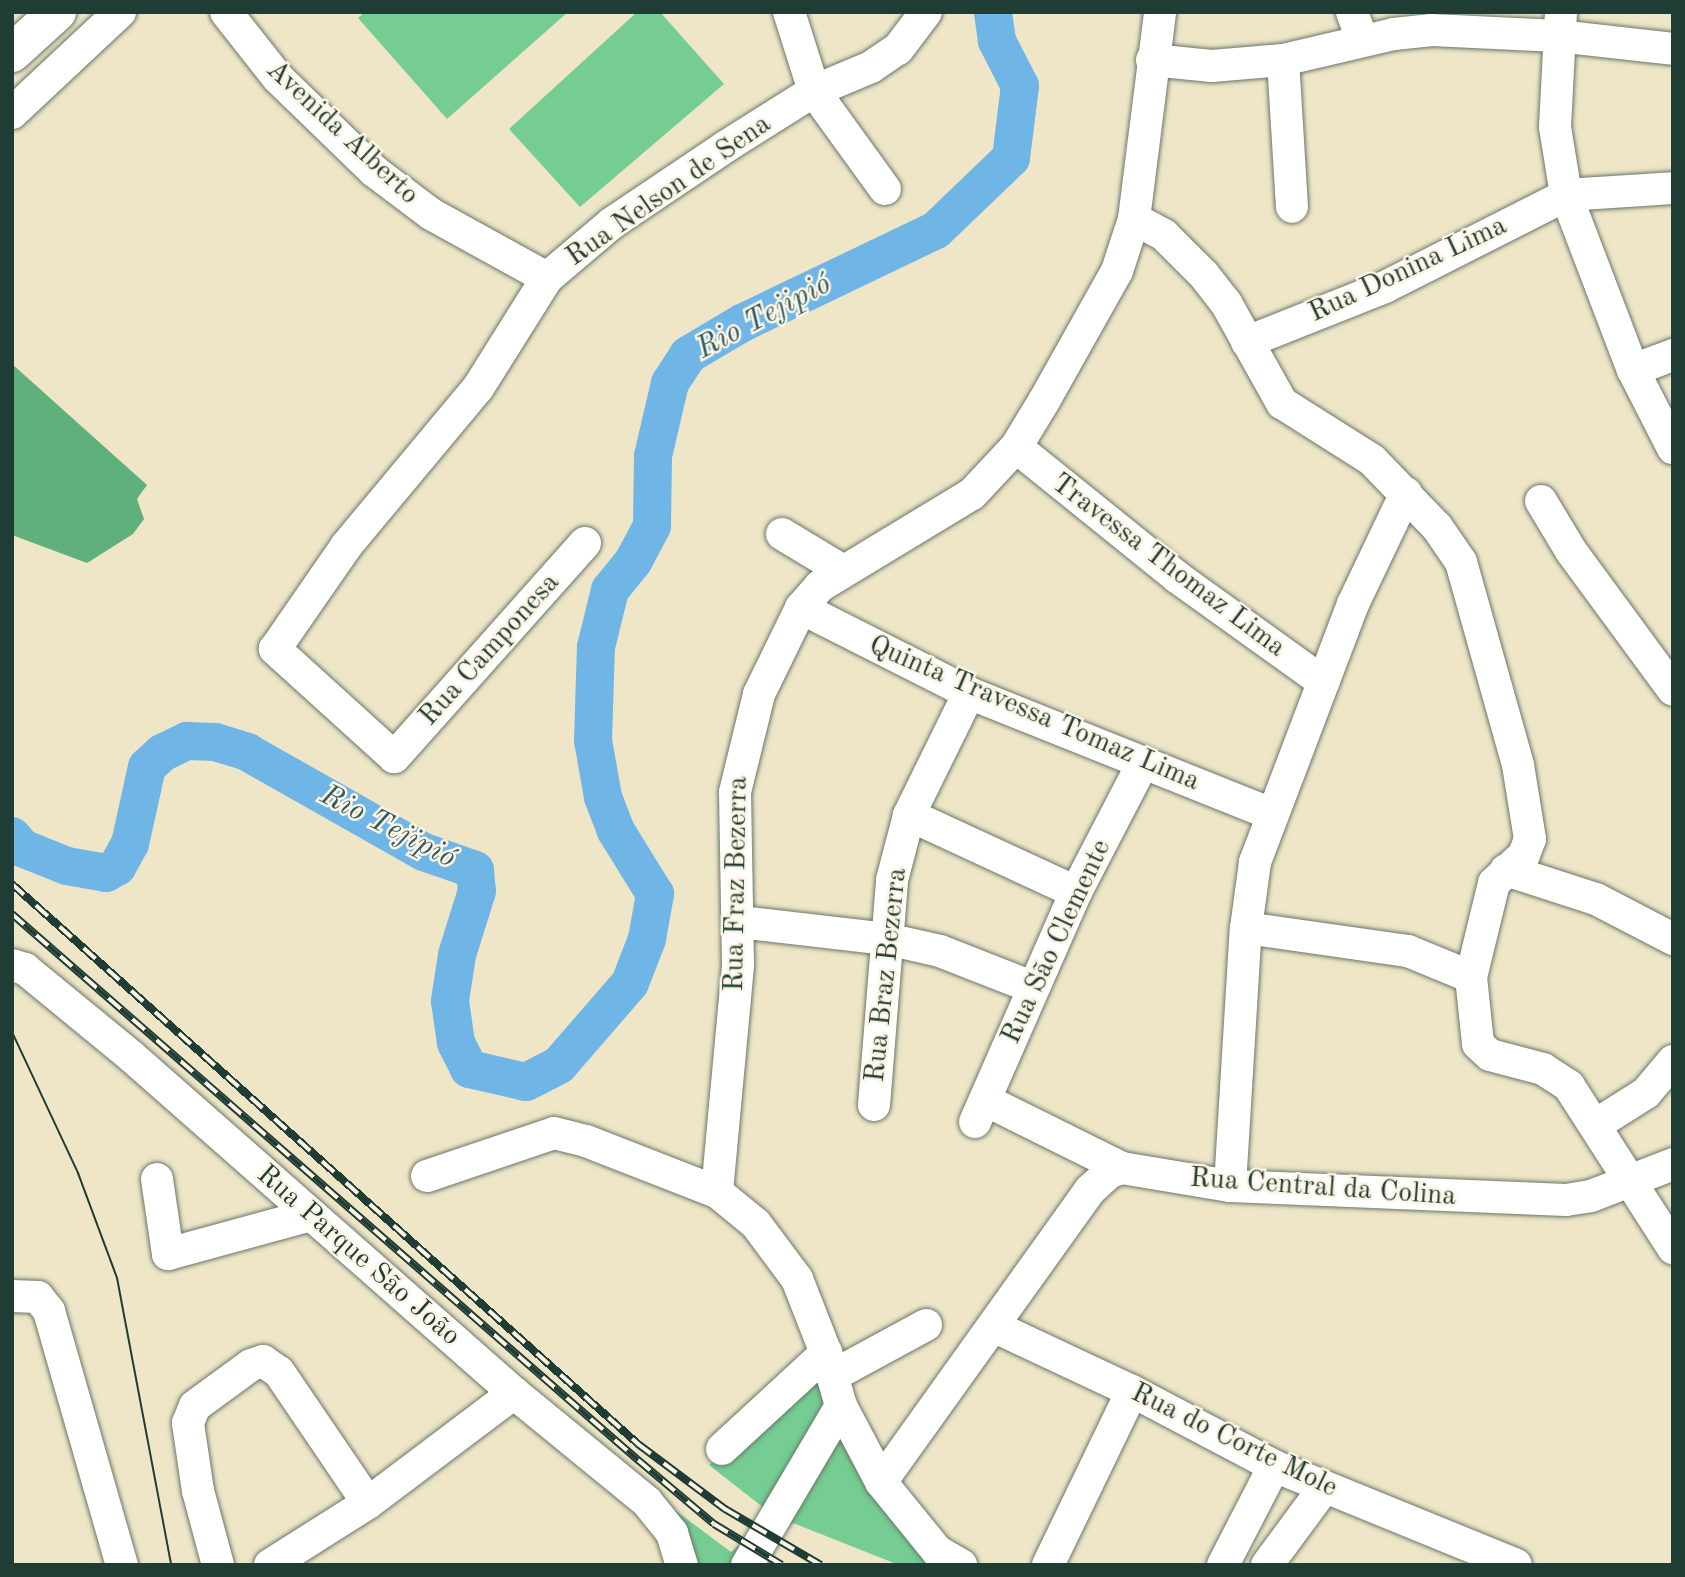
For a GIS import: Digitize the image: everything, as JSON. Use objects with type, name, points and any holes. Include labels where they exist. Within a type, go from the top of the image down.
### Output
[{"type":"highway","points":[[12,53],[57,12]]},
{"type":"street","points":[[12,113],[120,12]]},
{"type":"street","name":"Avenida Alberto","points":[[226,12],[278,78],[374,171],[431,214],[547,278]]},
{"type":"street","points":[[789,12],[814,91],[885,189]]},
{"type":"street","name":"Rua Nelson de Sena","points":[[394,757],[275,649],[347,544],[478,388],[547,278],[612,223],[814,91],[871,67],[898,49],[926,12]]},
{"type":"street","name":"Rua Fraz Bezerra","points":[[717,1192],[740,922],[734,792],[739,762],[759,694],[801,608],[840,569],[972,494],[1016,447],[1117,271],[1134,219],[1160,12]]},
{"type":"street","points":[[1152,60],[1212,66],[1283,60],[1357,26],[1432,30],[1559,24],[1673,49]]},
{"type":"street","points":[[1559,24],[1555,127],[1566,195],[1633,370],[1673,448]]},
{"type":"street","points":[[1283,60],[1292,206]]},
{"type":"street","points":[[1566,195],[1673,188]]},
{"type":"street","name":"Rua Donina Lima","points":[[1247,342],[1385,287],[1566,195]]},
{"type":"street","points":[[1134,219],[1164,235],[1204,275],[1292,413],[1360,450],[1406,493],[1461,562],[1505,715],[1530,839],[1524,855],[1494,883],[1471,977],[1475,1036],[1483,1050],[1558,1076],[1597,1124],[1673,1248]]},
{"type":"street","points":[[1633,370],[1673,355]]},
{"type":"street","name":"Travessa Thomaz Lima","points":[[1016,447],[1177,577],[1323,682]]},
{"type":"street","points":[[1230,1186],[1246,928],[1255,862],[1353,604],[1406,493]]},
{"type":"street","points":[[1541,501],[1591,580],[1673,690]]},
{"type":"street","points":[[782,534],[840,569]]},
{"type":"street","name":"Rua Camponesa","points":[[394,757],[585,543]]},
{"type":"street","name":"Quinta Travessa Tomaz Lima","points":[[801,608],[969,693],[1271,814]]},
{"type":"street","name":"Rua Braz Bezerra","points":[[874,1105],[892,880],[909,815],[969,693]]},
{"type":"street","name":"Rua São Clemente","points":[[980,1111],[1032,986],[1076,892],[1143,763]]},
{"type":"street","points":[[909,815],[1076,892]]},
{"type":"street","points":[[1506,870],[1595,899],[1673,939]]},
{"type":"street","points":[[740,922],[887,939],[940,951],[1032,986]]},
{"type":"street","points":[[1246,928],[1408,951],[1471,977]]},
{"type":"street","name":"Rua Parque São João","points":[[12,965],[25,969],[131,1056],[514,1393],[654,1509],[672,1532],[682,1565]]},
{"type":"street","points":[[1597,1124],[1646,1093],[1673,1061]]},
{"type":"street","name":"Rua Central da Colina","points":[[980,1111],[1122,1168],[1230,1186],[1535,1201],[1591,1196],[1673,1164]]},
{"type":"street","points":[[428,1176],[554,1133],[586,1141],[717,1192],[777,1248],[797,1279],[829,1364],[841,1406],[881,1482],[937,1551],[961,1565]]},
{"type":"street","points":[[881,1482],[1090,1190],[1110,1172],[1122,1168]]},
{"type":"street","points":[[157,1179],[168,1254],[311,1215]]},
{"type":"street","points":[[12,1296],[38,1297],[49,1311],[122,1565]]},
{"type":"street","points":[[722,1449],[829,1364],[926,1325]]},
{"type":"street","name":"Rua do Corte Mole","points":[[993,1326],[1132,1391],[1274,1466],[1481,1558],[1516,1565]]},
{"type":"street","points":[[218,1565],[198,1491],[188,1433],[189,1413],[251,1365],[263,1361],[279,1372],[368,1503]]},
{"type":"street","points":[[1048,1565],[1132,1391]]},
{"type":"street","points":[[270,1565],[368,1503],[514,1393]]},
{"type":"street","points":[[747,1565],[841,1406]]},
{"type":"street","points":[[1223,1565],[1274,1466]]},
{"type":"street","points":[[1267,1565],[1325,1488]]},
{"type":"green space","points":[[365,12],[568,12],[447,119],[358,18]]},
{"type":"green space","points":[[637,12],[660,12],[724,84],[580,207],[509,129]]},
{"type":"green space","points":[[12,364],[147,485],[137,499],[144,519],[133,534],[87,563],[12,535]]},
{"type":"green space","points":[[822,1363],[830,1395],[764,1508],[709,1465]]},
{"type":"green space","points":[[837,1429],[930,1565],[899,1565],[793,1523],[787,1527]]},
{"type":"green space","points":[[668,1505],[731,1552],[738,1546],[744,1549],[733,1565],[686,1565]]},
{"type":"waterway","name":"Rio Tejipió","points":[[12,836],[22,848],[67,866],[106,873],[117,867],[130,844],[147,767],[162,753],[187,741],[215,742],[247,752],[424,852],[475,870],[477,891],[457,955],[450,1001],[456,1043],[469,1069],[526,1082],[559,1065],[630,983],[647,939],[655,894],[616,831],[603,797],[593,740],[596,647],[610,590],[634,560],[652,526],[653,456],[670,383],[688,355],[742,323],[936,230],[1011,158],[1020,86],[997,41],[993,12]]},
{"type":"tram line","points":[[12,1032],[78,1173],[117,1278],[171,1565]]},
{"type":"railway","points":[[12,884],[638,1444],[725,1509],[821,1565]]},
{"type":"railway","points":[[12,914],[638,1460],[714,1524],[782,1565]]}]
